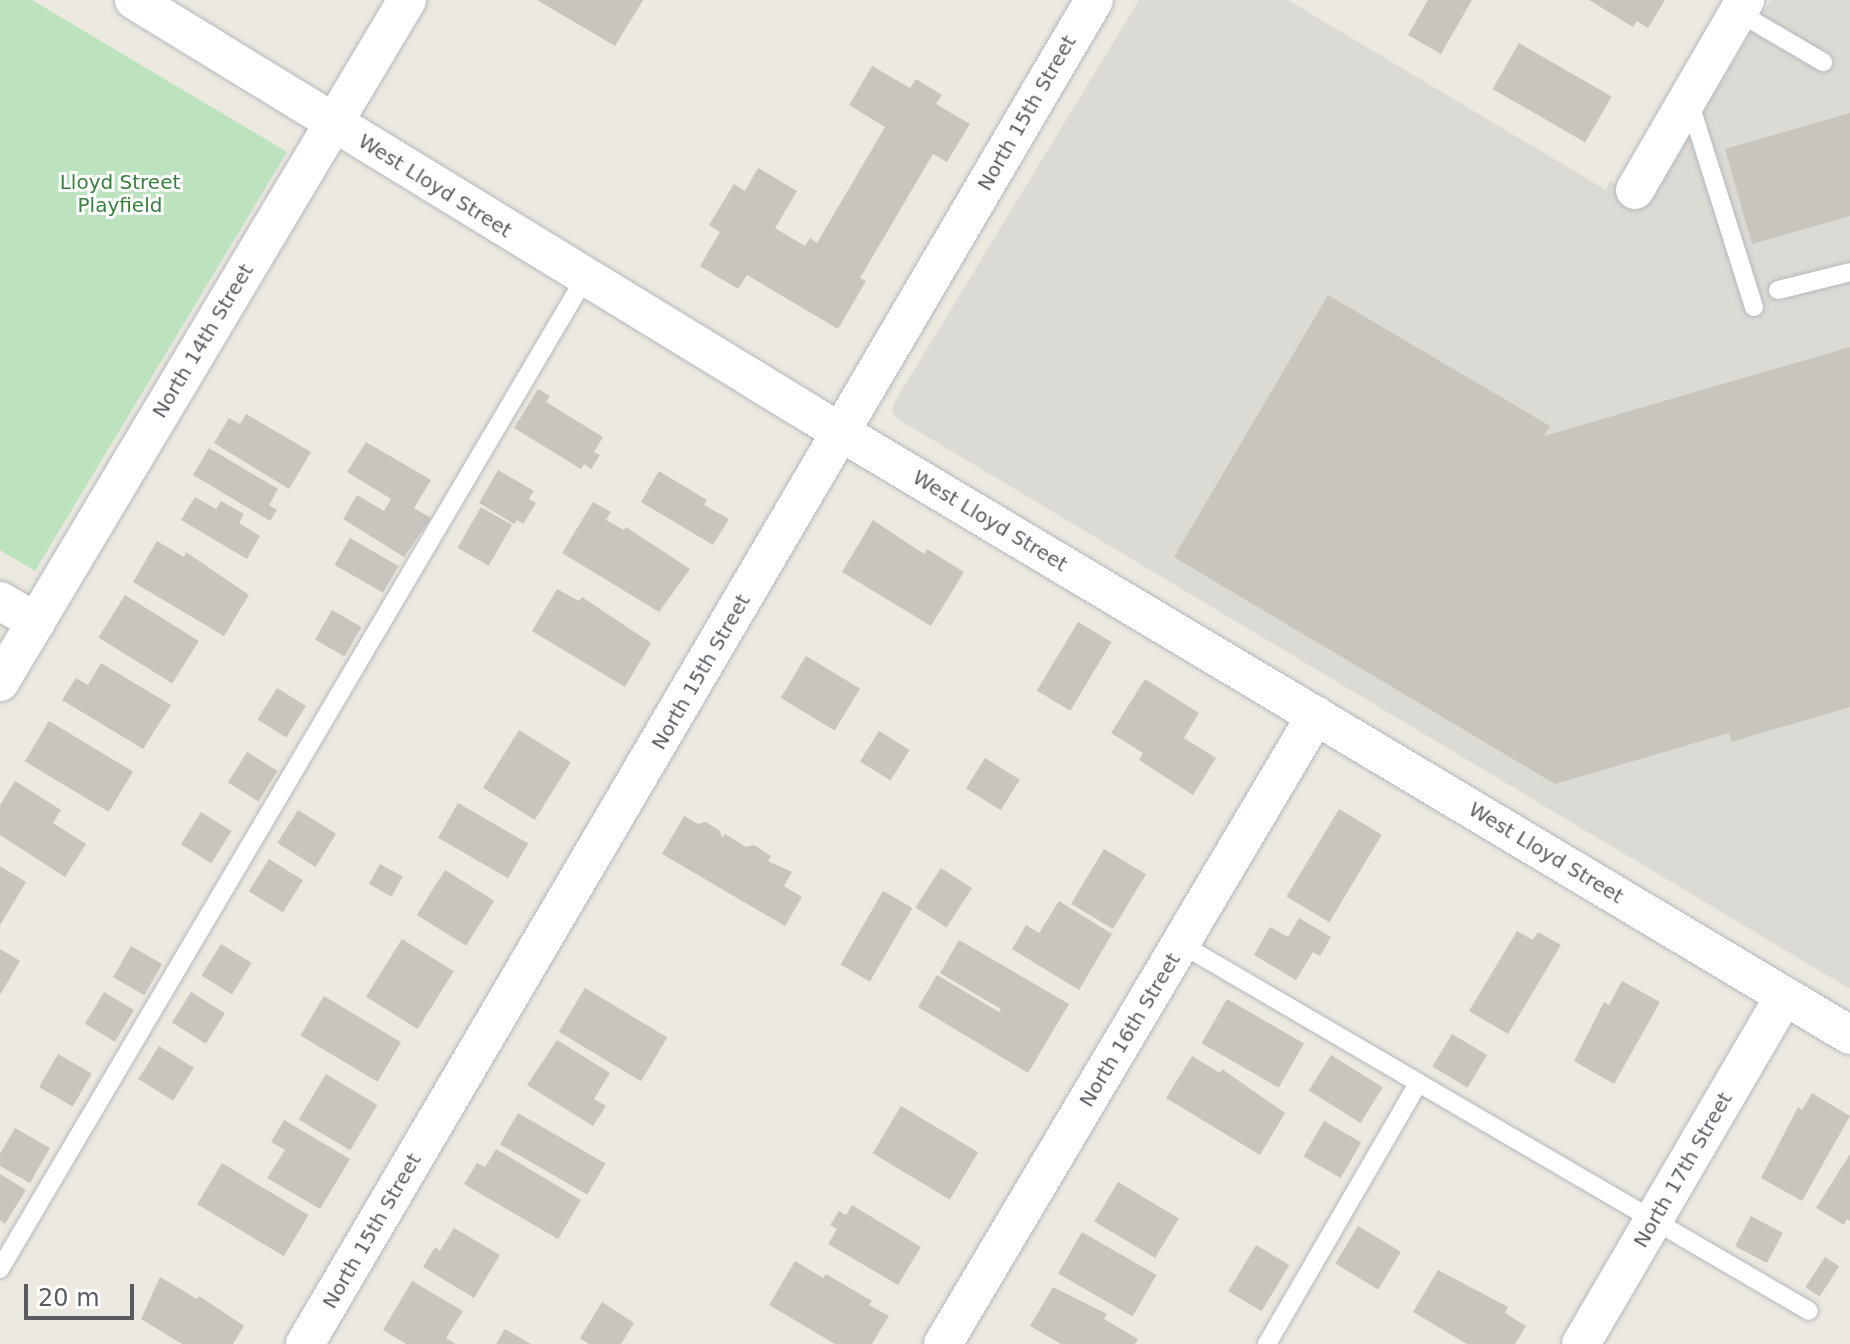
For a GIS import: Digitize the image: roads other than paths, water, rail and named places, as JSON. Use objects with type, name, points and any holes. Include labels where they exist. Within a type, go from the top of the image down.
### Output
[{"type":"street","name":"West Lloyd Street","points":[[134,0],[841,433],[1850,1035]]},
{"type":"street","name":"North 14th Street","points":[[0,682],[407,0]]},
{"type":"street","name":"North 15th Street","points":[[305,1344],[1094,0]]},
{"type":"street","points":[[1635,190],[1742,6]]},
{"type":"street","points":[[0,601],[36,622]]},
{"type":"street","name":"North 16th Street","points":[[943,1344],[1316,715]]},
{"type":"street","name":"North 17th Street","points":[[1581,1344],[1784,996]]},
{"type":"lane","points":[[1742,6],[1823,62]]},
{"type":"lane","points":[[1688,98],[1754,307]]},
{"type":"lane","points":[[1778,290],[1850,272]]},
{"type":"lane","points":[[0,1269],[585,278]]},
{"type":"lane","points":[[1181,944],[1417,1085],[1655,1218],[1809,1311]]},
{"type":"lane","points":[[1267,1344],[1417,1085]]},
{"type":"park label","name":"Lloyd Street Playfield","points":[[120,194]]}]
